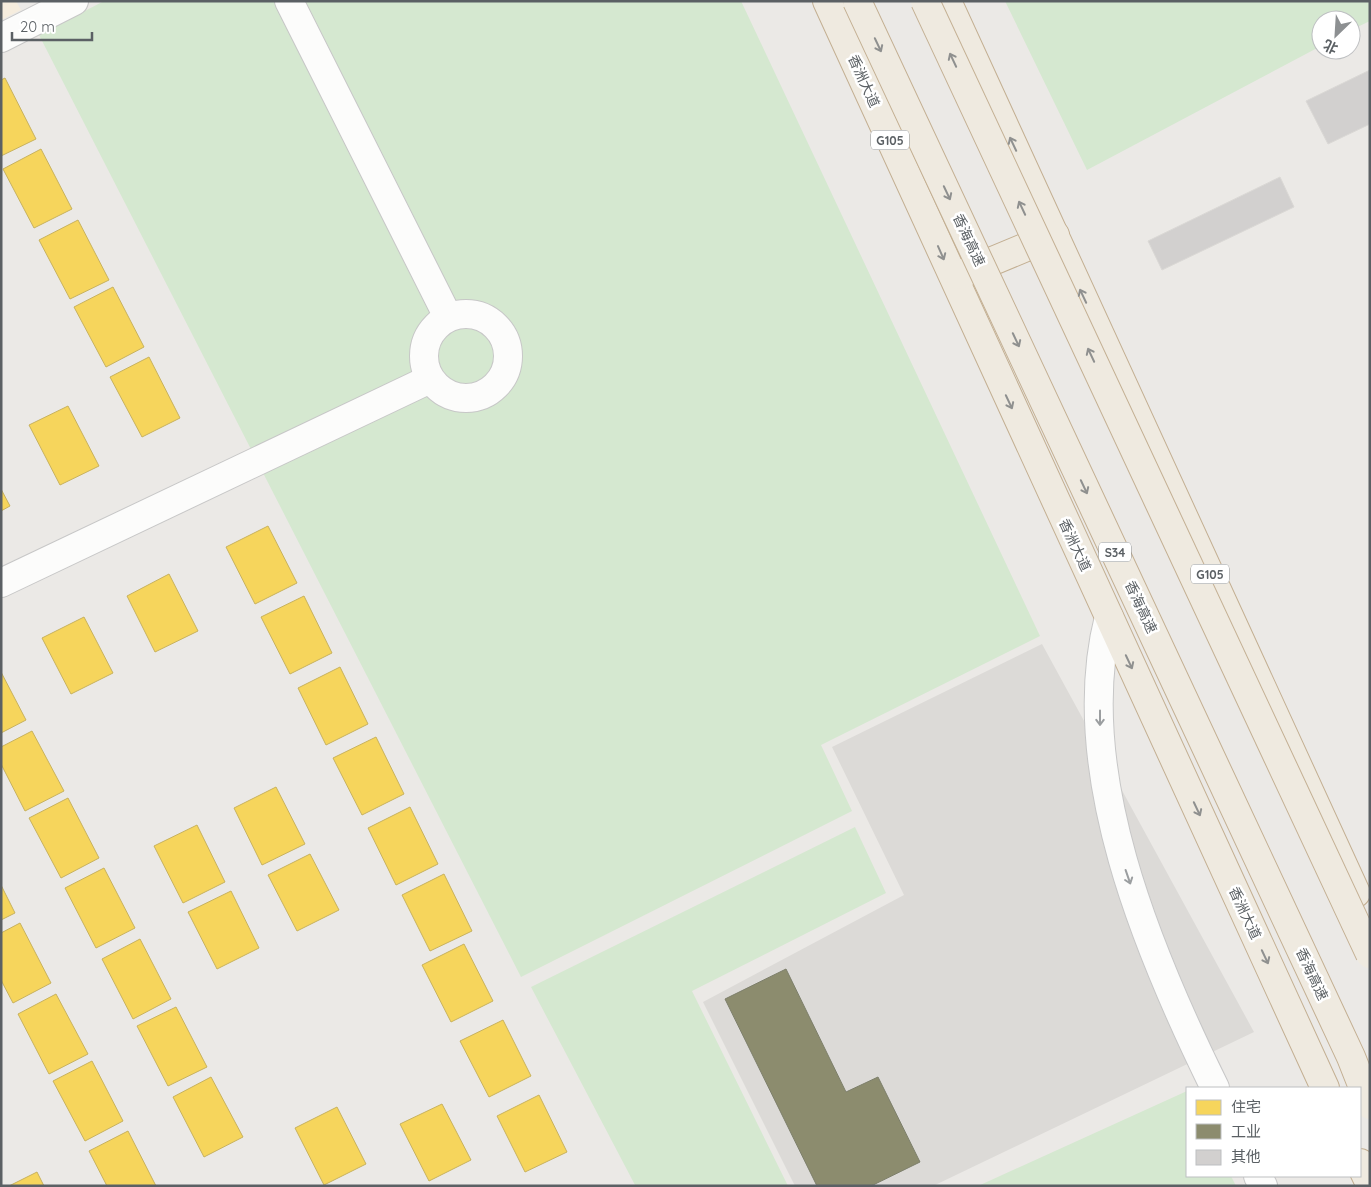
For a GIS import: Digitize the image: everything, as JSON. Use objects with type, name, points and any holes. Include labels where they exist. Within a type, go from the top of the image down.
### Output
[{"type":"highway","name":"香洲大道","points":[[828,1],[952,278],[1326,1087]]},
{"type":"highway","name":"香海高速","points":[[857,1],[1352,1057],[1370,1105]]},
{"type":"highway","points":[[925,1],[1370,954]]},
{"type":"highway","name":"G105","points":[[947,1],[1368,918]]},
{"type":"highway","points":[[952,278],[1055,236]]},
{"type":"highway","points":[[1361,1165],[1370,1184]]},
{"type":"street","points":[[1,38],[74,1]]},
{"type":"street","points":[[289,1],[448,318]]},
{"type":"street","points":[[462,314],[476,315],[490,320],[500,331],[506,343],[509,357],[506,370],[500,382],[490,392],[464,399],[439,389],[430,378],[425,365],[424,351],[428,337],[448,318],[462,314]]},
{"type":"street","points":[[1,583],[430,378]]},
{"type":"street","points":[[1109,617],[1100,673],[1099,722],[1113,821],[1123,862],[1151,945],[1196,1051],[1214,1087]]},
{"type":"shaded area","points":[[1,1],[16,1],[21,10],[1,20]]},
{"type":"shaded area","points":[[1042,644],[1254,1032],[933,1186],[795,1186],[703,1002],[904,895],[832,747]]},
{"type":"green space","points":[[104,1],[741,1],[1040,636],[821,745],[852,811],[521,977],[39,35]]},
{"type":"green space","points":[[1005,1],[1370,1],[1370,21],[1361,25],[1361,10],[1311,10],[1311,51],[1087,170]]},
{"type":"green space","points":[[855,827],[886,893],[692,991],[788,1186],[634,1186],[531,987]]},
{"type":"green space","points":[[1186,1091],[1186,1177],[1232,1177],[1236,1186],[978,1186]]},
{"type":"building: 住宅","points":[[5,78],[36,139],[1,156],[1,80]]},
{"type":"building: 住宅","points":[[41,149],[72,209],[34,228],[3,169]]},
{"type":"building: 住宅","points":[[78,220],[109,280],[70,299],[39,240]]},
{"type":"building: 住宅","points":[[113,287],[144,347],[106,367],[74,307]]},
{"type":"building: 住宅","points":[[149,357],[180,418],[142,437],[110,377]]},
{"type":"building: 住宅","points":[[68,406],[99,466],[60,485],[29,425]]},
{"type":"building: 住宅","points":[[1,489],[10,506],[1,511]]},
{"type":"building: 住宅","points":[[268,526],[297,583],[255,604],[226,547]]},
{"type":"building: 住宅","points":[[169,574],[198,631],[155,652],[127,596]]},
{"type":"building: 住宅","points":[[304,596],[332,653],[290,674],[261,617]]},
{"type":"building: 住宅","points":[[84,617],[113,673],[71,694],[42,638]]},
{"type":"building: 住宅","points":[[340,667],[368,724],[326,745],[298,688]]},
{"type":"building: 住宅","points":[[1,672],[26,720],[1,733]]},
{"type":"building: 住宅","points":[[32,731],[64,791],[25,811],[1,764],[1,747]]},
{"type":"building: 住宅","points":[[376,737],[404,794],[362,815],[333,758]]},
{"type":"building: 住宅","points":[[276,787],[305,844],[262,865],[234,808]]},
{"type":"building: 住宅","points":[[68,798],[99,858],[61,878],[29,818]]},
{"type":"building: 住宅","points":[[410,807],[438,864],[396,885],[368,828]]},
{"type":"building: 住宅","points":[[197,825],[225,882],[183,903],[154,846]]},
{"type":"building: 住宅","points":[[310,854],[339,910],[297,931],[268,875]]},
{"type":"building: 住宅","points":[[104,868],[135,928],[96,948],[65,888]]},
{"type":"building: 住宅","points":[[444,874],[472,931],[430,951],[402,895]]},
{"type":"building: 住宅","points":[[1,885],[15,913],[1,920]]},
{"type":"building: 住宅","points":[[231,891],[259,948],[217,969],[188,912]]},
{"type":"building: 住宅","points":[[20,923],[51,983],[13,1003],[1,980],[1,933]]},
{"type":"building: 住宅","points":[[140,939],[171,999],[133,1019],[102,959]]},
{"type":"building: 住宅","points":[[464,944],[493,1001],[451,1022],[422,965]]},
{"type":"building: 住宅","points":[[56,994],[88,1054],[49,1074],[18,1014]]},
{"type":"building: 住宅","points":[[176,1007],[207,1067],[168,1086],[137,1026]]},
{"type":"building: 住宅","points":[[503,1020],[531,1076],[489,1097],[460,1041]]},
{"type":"building: 住宅","points":[[92,1061],[123,1121],[85,1141],[53,1081]]},
{"type":"building: 住宅","points":[[211,1077],[243,1137],[204,1157],[173,1097]]},
{"type":"building: 住宅","points":[[539,1095],[567,1152],[525,1172],[497,1116]]},
{"type":"building: 住宅","points":[[442,1104],[471,1160],[429,1181],[400,1124]]},
{"type":"building: 住宅","points":[[337,1107],[366,1164],[324,1185],[295,1128]]},
{"type":"building: 住宅","points":[[128,1131],[156,1186],[107,1186],[89,1151]]},
{"type":"building: 住宅","points":[[37,1172],[44,1186],[9,1186]]},
{"type":"building: 工业","points":[[786,969],[846,1092],[878,1077],[920,1162],[871,1186],[817,1186],[725,999]]},
{"type":"building: 其他","points":[[1370,70],[1370,124],[1328,144],[1306,101]]},
{"type":"building: 其他","points":[[1280,177],[1294,207],[1162,270],[1148,241]]}]
